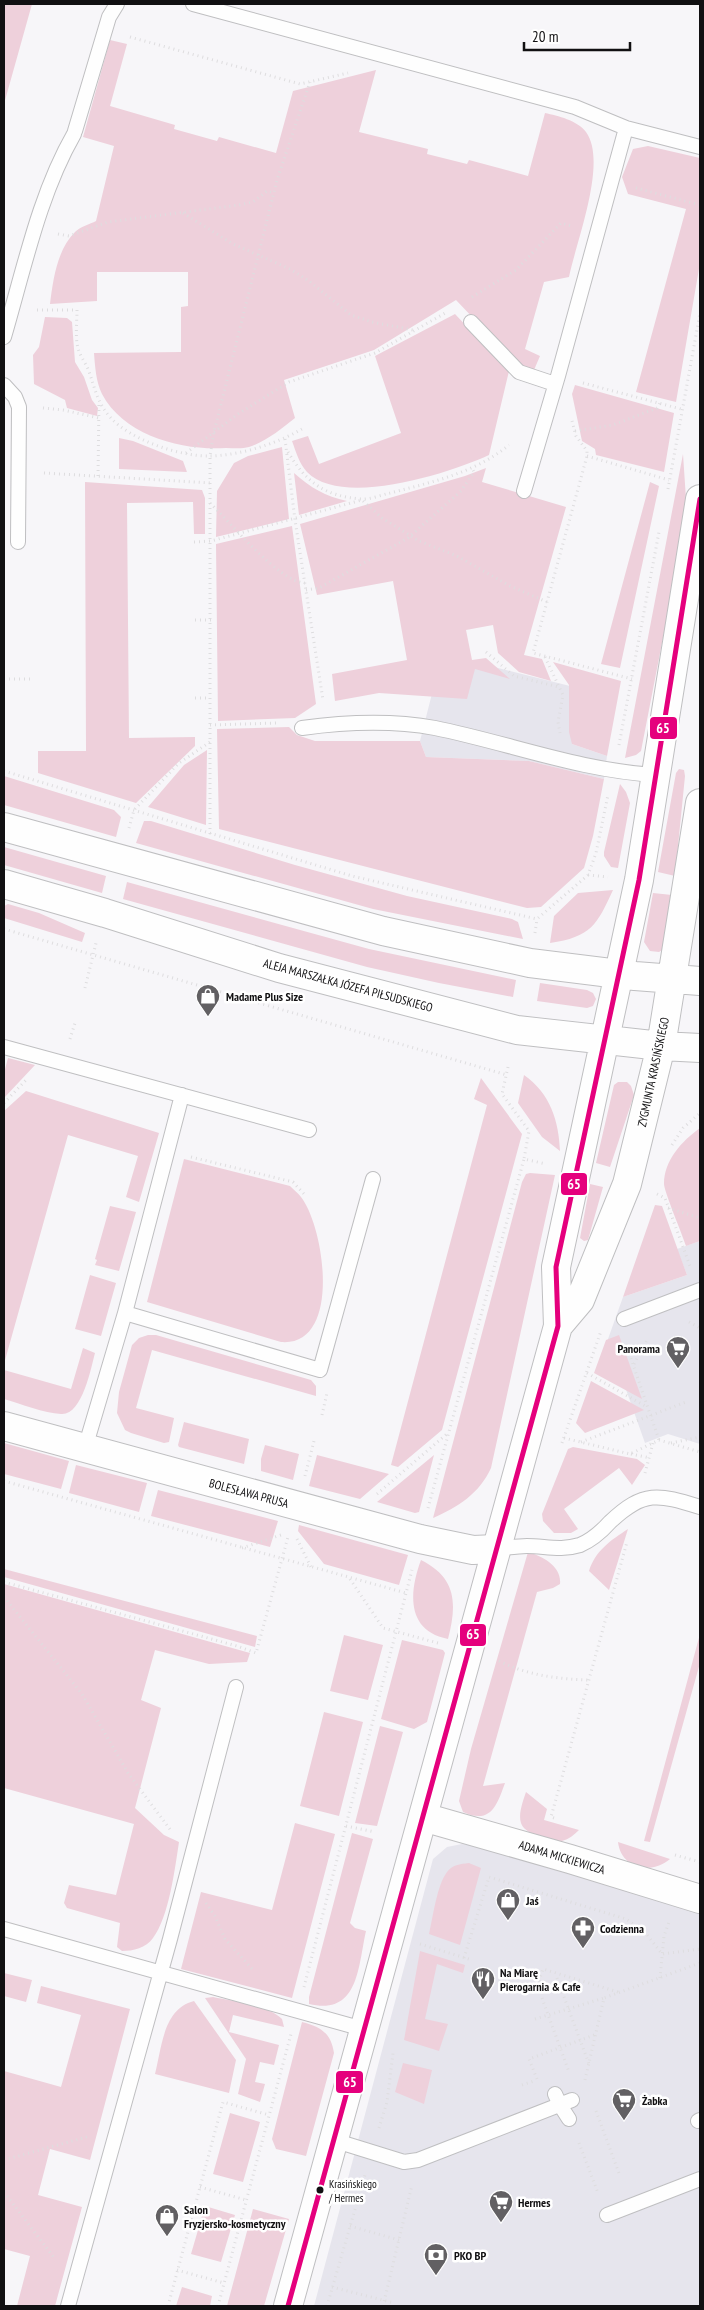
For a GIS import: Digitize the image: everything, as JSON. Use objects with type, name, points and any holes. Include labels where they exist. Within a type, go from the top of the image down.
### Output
[{"type":"street","name":"ZYGMUNTA KRASIŃSKIEGO","points":[[288,2306],[558,1326],[556,1267],[639,880],[700,499]]},
{"type":"street","name":"ZYGMUNTA KRASIŃSKIEGO","points":[[558,1326],[580,1300],[627,1184],[661,1046],[700,803]]},
{"type":"street","points":[[4,827],[383,931],[530,963],[619,974],[700,981]]},
{"type":"street","points":[[693,850],[700,892]]},
{"type":"street","name":"ALEJA MARSZAŁKA JÓZEFA PIŁSUDSKIEGO","points":[[4,884],[105,913],[279,968],[507,1028],[661,1046],[700,1048]]},
{"type":"street","name":"BOLESŁAWA PRUSA","points":[[4,1426],[420,1539],[473,1550],[496,1549]]},
{"type":"street","name":"ADAMA MICKIEWICZA","points":[[423,1817],[570,1858],[690,1896]]},
{"type":"lane","points":[[4,337],[35,231],[60,160],[75,133],[109,17],[117,4]]},
{"type":"lane","points":[[193,4],[574,107],[626,128],[700,146]]},
{"type":"lane","points":[[524,491],[557,380],[626,128]]},
{"type":"lane","points":[[471,322],[519,372],[557,380]]},
{"type":"lane","points":[[4,385],[16,397],[19,407],[18,542]]},
{"type":"lane","points":[[302,728],[327,724],[376,722],[433,728],[566,760],[638,774],[657,775]]},
{"type":"lane","points":[[4,1047],[309,1130]]},
{"type":"lane","points":[[85,1448],[125,1313],[182,1095]]},
{"type":"lane","points":[[125,1313],[320,1370],[373,1179]]},
{"type":"lane","points":[[624,1319],[700,1290]]},
{"type":"lane","points":[[496,1549],[527,1546],[566,1549],[581,1544],[596,1536],[624,1509],[639,1500],[660,1496],[700,1507]]},
{"type":"lane","points":[[68,2306],[161,1972],[236,1687]]},
{"type":"lane","points":[[4,1929],[363,2029]]},
{"type":"lane","points":[[333,2140],[404,2162],[418,2160],[562,2100],[569,2119]]},
{"type":"lane","points":[[607,2215],[700,2179]]},
{"type":"path","points":[[105,31],[300,84],[386,64],[388,57]]},
{"type":"path","points":[[210,834],[210,456],[214,432],[274,193],[310,82]]},
{"type":"path","points":[[611,182],[700,206]]},
{"type":"path","points":[[35,231],[69,236],[108,222],[239,205],[252,202],[267,191],[274,193]]},
{"type":"path","points":[[183,213],[232,244],[290,269],[309,280],[350,315],[372,322],[414,330]]},
{"type":"path","points":[[468,299],[516,270],[561,223],[597,233]]},
{"type":"path","points":[[12,310],[77,310],[77,348],[99,401],[111,418],[143,440],[186,453],[210,456],[238,452],[285,439],[302,429]]},
{"type":"path","points":[[186,453],[289,382],[375,353],[448,311]]},
{"type":"path","points":[[557,380],[681,409]]},
{"type":"path","points":[[98,476],[99,401]]},
{"type":"path","points":[[575,431],[613,425],[657,408],[660,403]]},
{"type":"path","points":[[19,407],[63,410],[99,418]]},
{"type":"path","points":[[194,542],[211,542],[295,520],[362,500],[431,483],[472,468],[509,446],[531,419],[534,411],[574,426]]},
{"type":"path","points":[[285,439],[295,520],[327,724]]},
{"type":"path","points":[[288,452],[300,472],[315,486],[362,500],[382,518],[410,536],[457,556],[510,586],[547,602]]},
{"type":"path","points":[[632,679],[533,652],[587,456],[669,480]]},
{"type":"path","points":[[306,590],[319,588],[410,536],[461,491],[474,472],[472,468]]},
{"type":"path","points":[[62,474],[210,483]]},
{"type":"path","points":[[210,503],[239,534],[272,564],[291,579],[306,583]]},
{"type":"path","points":[[195,620],[210,620]]},
{"type":"path","points":[[486,652],[514,676],[559,688]]},
{"type":"path","points":[[545,656],[563,695],[558,722],[566,760]]},
{"type":"path","points":[[4,679],[31,679]]},
{"type":"path","points":[[195,698],[210,698]]},
{"type":"path","points":[[210,725],[279,723]]},
{"type":"path","points":[[130,825],[134,810],[179,763],[210,742]]},
{"type":"path","points":[[588,875],[613,878]]},
{"type":"path","points":[[4,930],[507,1074]]},
{"type":"path","points":[[84,988],[96,942]]},
{"type":"path","points":[[218,2306],[298,2010],[420,1539],[524,1159],[528,1131],[502,1094],[508,1067]]},
{"type":"path","points":[[669,1152],[683,1128],[700,1113]]},
{"type":"path","points":[[182,1155],[293,1182],[304,1194]]},
{"type":"path","points":[[524,1159],[554,1166]]},
{"type":"path","points":[[651,1192],[664,1198],[700,1290]]},
{"type":"path","points":[[668,1208],[700,1218]]},
{"type":"path","points":[[624,1338],[659,1440]]},
{"type":"path","points":[[587,1373],[648,1407]]},
{"type":"path","points":[[581,1442],[686,1402]]},
{"type":"path","points":[[371,1499],[449,1433]]},
{"type":"path","points":[[670,1443],[700,1437]]},
{"type":"path","points":[[564,1438],[650,1458]]},
{"type":"path","points":[[630,1454],[659,1440],[700,1452]]},
{"type":"path","points":[[304,1479],[314,1441]]},
{"type":"path","points":[[4,1481],[406,1593]]},
{"type":"path","points":[[551,1818],[639,1500]]},
{"type":"path","points":[[242,1548],[289,1533]]},
{"type":"path","points":[[4,1582],[256,1652],[289,1533]]},
{"type":"path","points":[[289,1533],[298,1540],[311,1567]]},
{"type":"path","points":[[349,1578],[383,1628],[396,1631]]},
{"type":"path","points":[[4,1597],[82,1694],[128,1773],[191,1857],[199,1893],[215,1916],[225,1939],[266,1983],[284,2007]]},
{"type":"path","points":[[494,1658],[515,1669],[564,1679],[588,1680]]},
{"type":"path","points":[[346,1826],[375,1832]]},
{"type":"path","points":[[464,1958],[491,1872]]},
{"type":"path","points":[[489,1877],[626,1920],[645,1932],[662,1954]]},
{"type":"path","points":[[660,1978],[664,1936],[690,1896]]},
{"type":"path","points":[[417,1943],[472,1960]]},
{"type":"path","points":[[662,1954],[700,1949]]},
{"type":"path","points":[[536,2019],[619,1993],[700,1963]]},
{"type":"path","points":[[539,1981],[543,1969],[619,1993]]},
{"type":"path","points":[[557,1978],[589,2065]]},
{"type":"path","points":[[534,1979],[547,1983]]},
{"type":"path","points":[[542,1998],[571,2077]]},
{"type":"path","points":[[604,1998],[597,2034],[576,2116],[569,2119],[607,2215]]},
{"type":"path","points":[[539,2085],[529,2059],[597,2034]]},
{"type":"path","points":[[522,2086],[537,2080]]},
{"type":"path","points":[[585,2080],[588,2089]]},
{"type":"path","points":[[168,2306],[223,2102],[269,2115]]},
{"type":"path","points":[[594,2105],[620,2176]]},
{"type":"path","points":[[4,2160],[94,2134],[114,2139]]},
{"type":"path","points":[[383,2306],[418,2160]]},
{"type":"path","points":[[200,2187],[246,2200]]},
{"type":"path","points":[[4,2192],[57,2262],[79,2268]]},
{"type":"path","points":[[350,2226],[399,2240]]},
{"type":"path","points":[[178,2270],[224,2283]]},
{"type":"path","points":[[332,2287],[394,2303]]},
{"type":"shaded area","points":[[4,4],[32,4],[4,104]]},
{"type":"shaded area","points":[[110,40],[127,44],[110,106],[175,125],[174,129],[217,141],[219,137],[276,153],[293,91],[376,70],[359,132],[428,149],[427,154],[467,164],[469,160],[528,176],[545,113],[578,124],[586,132],[592,145],[594,162],[592,182],[569,277],[544,282],[525,349],[540,356],[534,370],[527,370],[513,360],[456,300],[374,350],[284,380],[295,418],[268,438],[249,447],[192,447],[156,438],[125,421],[112,409],[102,394],[95,369],[94,353],[181,352],[181,307],[188,306],[188,272],[97,272],[97,301],[50,304],[54,275],[64,247],[77,230],[96,221],[114,146],[83,137]]},
{"type":"shaded area","points":[[648,146],[700,158],[700,263],[676,402],[636,392],[686,209],[628,194],[622,177],[633,149]]},
{"type":"shaded area","points":[[455,314],[509,371],[489,455],[424,478],[370,487],[345,487],[323,482],[307,472],[300,461],[292,441],[308,436],[319,464],[401,433],[375,356]]},
{"type":"shaded area","points":[[45,317],[67,318],[72,322],[75,362],[84,377],[92,400],[98,408],[97,416],[67,408],[65,400],[34,384],[33,355],[39,347]]},
{"type":"shaded area","points":[[575,385],[674,413],[664,472],[596,455],[595,449],[582,441],[572,394]]},
{"type":"shaded area","points":[[4,419],[5,419],[4,674]]},
{"type":"shaded area","points":[[119,438],[133,441],[183,461],[187,472],[119,469]]},
{"type":"shaded area","points":[[282,447],[289,519],[216,537],[217,491],[234,463],[248,456]]},
{"type":"shaded area","points":[[683,454],[687,514],[641,751],[636,755],[625,758]]},
{"type":"shaded area","points":[[486,468],[482,482],[566,507],[524,655],[542,659],[551,681],[519,672],[498,653],[493,625],[466,630],[472,660],[486,658],[510,679],[475,669],[467,699],[379,693],[335,701],[332,674],[407,660],[393,581],[317,595],[300,524],[465,476]]},
{"type":"shaded area","points":[[294,473],[319,491],[347,501],[299,515]]},
{"type":"shaded area","points":[[85,482],[202,490],[205,498],[205,534],[194,534],[193,502],[127,503],[129,738],[195,737],[195,746],[136,803],[38,773],[38,751],[86,751]]},
{"type":"shaded area","points":[[650,482],[659,486],[620,668],[601,664]]},
{"type":"shaded area","points":[[292,526],[316,704],[295,718],[218,721],[216,544]]},
{"type":"shaded area","points":[[442,654],[582,689],[572,744],[607,756],[604,779],[529,761],[426,757],[420,741]]},
{"type":"shaded area","points":[[553,662],[621,681],[607,756],[572,744],[569,732],[569,685]]},
{"type":"shaded area","points":[[289,727],[297,735],[315,741],[420,741],[426,757],[529,761],[604,779],[593,836],[584,868],[541,907],[527,908],[219,829],[217,729]]},
{"type":"shaded area","points":[[207,750],[206,825],[148,807],[184,765]]},
{"type":"shaded area","points":[[679,769],[684,770],[685,776],[675,876],[658,872],[676,773]]},
{"type":"shaded area","points":[[4,776],[114,810],[121,817],[116,837],[4,805]]},
{"type":"shaded area","points":[[620,784],[626,792],[630,803],[618,868],[611,867],[604,856],[604,852]]},
{"type":"shaded area","points":[[144,821],[151,821],[295,865],[407,896],[512,919],[518,922],[523,939],[373,909],[136,843]]},
{"type":"shaded area","points":[[4,847],[106,876],[102,893],[4,865]]},
{"type":"shaded area","points":[[127,882],[369,949],[516,980],[513,997],[367,967],[123,899]]},
{"type":"shaded area","points":[[613,890],[597,921],[584,933],[550,943],[554,916],[578,893]]},
{"type":"shaded area","points":[[653,893],[672,895],[664,949],[659,952],[650,951],[644,942]]},
{"type":"shaded area","points":[[8,904],[39,913],[85,933],[82,942],[4,918],[4,906]]},
{"type":"shaded area","points":[[540,983],[587,990],[593,993],[596,999],[593,1006],[587,1008],[537,1001]]},
{"type":"shaded area","points":[[8,1058],[35,1065],[4,1098],[4,1073]]},
{"type":"shaded area","points":[[524,1075],[533,1082],[547,1099],[558,1129],[560,1151],[542,1137],[518,1103]]},
{"type":"shaded area","points":[[481,1078],[522,1134],[442,1430],[398,1467],[391,1465],[487,1105],[474,1099]]},
{"type":"shaded area","points":[[618,1082],[627,1082],[631,1086],[634,1095],[610,1167],[596,1163],[614,1085]]},
{"type":"shaded area","points":[[26,1091],[159,1133],[139,1202],[126,1197],[138,1156],[68,1135],[4,1364],[4,1111]]},
{"type":"shaded area","points":[[700,1128],[700,1241],[686,1246],[665,1188],[665,1175],[675,1152]]},
{"type":"shaded area","points":[[184,1159],[290,1186],[301,1197],[310,1212],[317,1233],[323,1283],[320,1306],[313,1326],[300,1338],[281,1342],[147,1302]]},
{"type":"shaded area","points":[[526,1174],[555,1175],[491,1468],[480,1485],[467,1499],[433,1518],[522,1182]]},
{"type":"shaded area","points":[[590,1184],[603,1187],[588,1240],[584,1241],[580,1238]]},
{"type":"shaded area","points":[[655,1205],[662,1206],[687,1275],[623,1297]]},
{"type":"shaded area","points":[[110,1206],[136,1212],[119,1271],[95,1265]]},
{"type":"shaded area","points":[[700,1241],[700,1444],[668,1434],[645,1443],[608,1339],[623,1297],[687,1275],[677,1249]]},
{"type":"shaded area","points":[[90,1275],[116,1283],[101,1336],[75,1329]]},
{"type":"shaded area","points":[[156,1335],[311,1380],[316,1386],[316,1396],[152,1350],[136,1408],[174,1418],[169,1442],[164,1443],[131,1433],[125,1430],[117,1413],[119,1392],[132,1345],[139,1338]]},
{"type":"shaded area","points":[[619,1335],[642,1399],[594,1373],[606,1340]]},
{"type":"shaded area","points":[[83,1348],[95,1353],[80,1400],[68,1413],[47,1412],[4,1399],[4,1370],[71,1389]]},
{"type":"shaded area","points":[[591,1381],[644,1410],[585,1433],[576,1423]]},
{"type":"shaded area","points":[[184,1422],[249,1439],[244,1464],[179,1447]]},
{"type":"shaded area","points":[[4,1443],[69,1461],[61,1489],[4,1474]]},
{"type":"shaded area","points":[[265,1445],[299,1454],[293,1480],[261,1471],[261,1459]]},
{"type":"shaded area","points":[[573,1447],[637,1459],[645,1465],[632,1485],[619,1468],[564,1509],[578,1529],[571,1533],[554,1533],[543,1521],[542,1514],[568,1449]]},
{"type":"shaded area","points":[[317,1455],[389,1474],[360,1499],[309,1486]]},
{"type":"shaded area","points":[[434,1455],[419,1512],[415,1513],[377,1502]]},
{"type":"shaded area","points":[[76,1465],[147,1483],[139,1512],[69,1493]]},
{"type":"shaded area","points":[[158,1490],[278,1521],[270,1547],[151,1516]]},
{"type":"shaded area","points":[[299,1525],[408,1555],[399,1585],[324,1564],[298,1531]]},
{"type":"shaded area","points":[[628,1529],[609,1590],[589,1571],[599,1552]]},
{"type":"shaded area","points":[[528,1552],[545,1559],[554,1567],[558,1572],[560,1584],[537,1592],[483,1786],[505,1783],[492,1811],[480,1816],[473,1815],[463,1812],[459,1801],[471,1749]]},
{"type":"shaded area","points":[[421,1560],[442,1575],[448,1584],[453,1603],[453,1614],[448,1639],[434,1635],[424,1628],[414,1608],[414,1585]]},
{"type":"shaded area","points":[[4,1569],[257,1636],[255,1647],[4,1577]]},
{"type":"shaded area","points":[[4,1584],[250,1653],[247,1662],[209,1664],[155,1650],[141,1700],[161,1708],[135,1808],[164,1835],[179,1842],[170,1892],[159,1929],[147,1944],[139,1948],[122,1951],[117,1947],[120,1923],[67,1908],[64,1903],[69,1885],[116,1895],[134,1824],[4,1788]]},
{"type":"shaded area","points":[[700,1634],[700,1663],[650,1842],[644,1841]]},
{"type":"shaded area","points":[[344,1635],[383,1645],[368,1700],[330,1691]]},
{"type":"shaded area","points":[[402,1640],[443,1650],[445,1653],[427,1722],[414,1729],[381,1719]]},
{"type":"shaded area","points":[[324,1712],[363,1722],[339,1816],[300,1806]]},
{"type":"shaded area","points":[[380,1726],[403,1732],[377,1826],[355,1823]]},
{"type":"shaded area","points":[[526,1792],[547,1809],[544,1820],[579,1830],[562,1841],[545,1839],[527,1831],[521,1823],[520,1816]]},
{"type":"shaded area","points":[[295,1823],[335,1834],[292,1998],[181,1969],[201,1892],[272,1910]]},
{"type":"shaded area","points":[[352,1833],[373,1839],[350,1923],[355,1928],[366,1931],[358,1973],[347,1995],[338,2003],[325,2006],[309,2004],[309,1997]]},
{"type":"shaded area","points":[[618,1842],[670,1859],[655,1867],[638,1867],[625,1858],[620,1851]]},
{"type":"shaded area","points":[[462,1844],[477,1846],[700,1911],[700,2306],[314,2306],[433,1859],[447,1847]]},
{"type":"shaded area","points":[[469,1863],[481,1868],[460,1945],[429,1934],[438,1893],[447,1872],[454,1866]]},
{"type":"shaded area","points":[[420,1951],[465,1965],[463,1973],[437,1964],[425,2019],[448,2024],[439,2051],[404,2040]]},
{"type":"shaded area","points":[[4,1973],[32,1980],[26,2002],[4,1996]]},
{"type":"shaded area","points":[[41,1986],[130,2009],[90,2160],[50,2149],[38,2195],[82,2207],[55,2306],[17,2306],[30,2256],[4,2249],[4,2071],[61,2087],[81,2015],[37,2003]]},
{"type":"shaded area","points":[[213,1997],[259,2007],[276,2014],[282,2019],[284,2027],[233,2015],[229,2032],[279,2045],[274,2065],[260,2062],[255,2082],[265,2084],[260,2102],[238,2094],[246,2059],[205,1998]]},
{"type":"shaded area","points":[[194,2001],[236,2060],[229,2093],[155,2074],[162,2041],[170,2020],[184,2005]]},
{"type":"shaded area","points":[[302,2022],[315,2026],[324,2032],[333,2046],[334,2053],[306,2156],[276,2149],[272,2139]]},
{"type":"shaded area","points":[[403,2063],[432,2070],[424,2104],[395,2092]]},
{"type":"shaded area","points":[[230,2113],[260,2122],[243,2182],[213,2174]]},
{"type":"shaded area","points":[[205,2206],[235,2215],[221,2262],[191,2254]]},
{"type":"shaded area","points":[[253,2209],[289,2219],[264,2306],[227,2306]]},
{"type":"shaded area","points":[[182,2287],[212,2296],[210,2306],[176,2306]]},
{"type":"transit line","name":"65","points":[[288,2306],[558,1326],[556,1267],[639,880],[700,499]]},
{"type":"place","name":"Madame Plus Size","points":[[208,1017]]},
{"type":"place","name":"Panorama","points":[[678,1369]]},
{"type":"place","name":"Jaś","points":[[508,1921]]},
{"type":"place","name":"Codzienna","points":[[583,1949]]},
{"type":"place","name":"Na Miarę Pierogarnia & Cafe","points":[[483,2000]]},
{"type":"place","name":"Żabka","points":[[624,2121]]},
{"type":"place","name":"Krasińskiego / Hermes","points":[[320,2190]]},
{"type":"place","name":"Hermes","points":[[501,2223]]},
{"type":"place","name":"Salon Fryzjersko-kosmetyczny","points":[[167,2237]]},
{"type":"place","name":"PKO BP","points":[[436,2276]]}]
